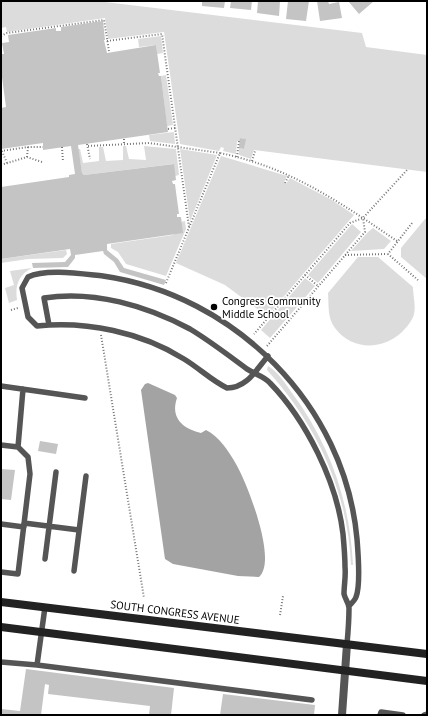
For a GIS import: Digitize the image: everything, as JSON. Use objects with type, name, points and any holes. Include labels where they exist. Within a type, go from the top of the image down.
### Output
[{"type":"main road","name":"SOUTH CONGRESS AVENUE","points":[[1,602],[427,654]]},
{"type":"main road","points":[[1,627],[427,682]]},
{"type":"street","points":[[342,715],[347,644]]},
{"type":"lane","points":[[268,356],[255,373],[242,386],[227,388],[183,358],[162,346],[139,338],[116,331],[87,326],[37,326],[28,317],[22,288],[28,277],[33,275],[58,273],[118,278],[151,287],[187,300],[219,318],[268,356],[290,381],[311,410],[330,443],[344,477],[353,513],[358,550],[356,597],[349,606]]},
{"type":"lane","points":[[49,325],[44,298],[55,296],[84,297],[141,307],[172,320],[199,334],[269,381],[294,412],[312,444],[328,478],[339,513],[345,566],[344,595],[349,606],[347,644]]},
{"type":"lane","points":[[1,386],[85,398]]},
{"type":"lane","points":[[18,447],[23,389]]},
{"type":"lane","points":[[1,445],[18,447],[28,457],[30,469],[18,574],[1,572]]},
{"type":"lane","points":[[44,559],[56,472]]},
{"type":"lane","points":[[74,571],[86,476]]},
{"type":"lane","points":[[1,524],[49,526],[80,530]]},
{"type":"lane","points":[[37,665],[45,607]]},
{"type":"lane","points":[[1,662],[37,665],[312,700]]},
{"type":"lane","points":[[380,715],[381,712],[403,715]]},
{"type":"path","points":[[1,36],[7,33],[104,20],[109,51]]},
{"type":"path","points":[[107,41],[162,34],[189,228]]},
{"type":"path","points":[[168,129],[175,128]]},
{"type":"path","points":[[237,157],[239,141]]},
{"type":"path","points":[[90,159],[87,145],[124,143],[177,146],[220,153],[252,161],[290,175],[327,194],[397,242]]},
{"type":"path","points":[[27,157],[28,147]]},
{"type":"path","points":[[7,163],[1,151],[28,147],[43,147]]},
{"type":"path","points":[[62,147],[63,162]]},
{"type":"path","points":[[252,161],[255,150]]},
{"type":"path","points":[[166,283],[220,153]]},
{"type":"path","points":[[1,165],[27,157],[42,162]]},
{"type":"path","points":[[254,334],[350,223],[364,218],[407,170]]},
{"type":"path","points":[[285,183],[290,175]]},
{"type":"path","points":[[267,346],[365,232],[364,218]]},
{"type":"path","points":[[388,254],[412,223]]},
{"type":"path","points":[[345,256],[388,254],[418,280]]},
{"type":"path","points":[[305,275],[318,286]]},
{"type":"path","points":[[11,310],[20,308]]},
{"type":"path","points":[[101,334],[144,598]]},
{"type":"path","points":[[280,615],[282,596]]},
{"type":"shaded area","points":[[1,1],[97,1],[362,33],[366,47],[427,55],[427,172],[254,150],[251,159],[239,155],[239,148],[244,149],[245,139],[240,138],[240,141],[237,141],[236,154],[223,151],[224,148],[221,147],[219,151],[180,144],[164,32],[108,39],[105,18],[7,32],[6,27],[1,28]]},
{"type":"shaded area","points":[[161,36],[163,53],[157,54],[156,45],[139,47],[138,39]]},
{"type":"shaded area","points":[[166,75],[173,125],[167,126],[161,76]]},
{"type":"shaded area","points":[[174,132],[175,144],[150,141],[149,135]]},
{"type":"shaded area","points":[[123,146],[126,146],[129,159],[146,160],[144,146],[176,149],[179,175],[175,176],[173,164],[84,175],[82,173],[78,149],[80,149],[83,163],[99,161],[99,147],[103,147],[106,161],[123,160]]},
{"type":"shaded area","points":[[180,149],[217,155],[190,221]]},
{"type":"shaded area","points":[[221,156],[287,176],[284,182],[286,184],[290,178],[332,200],[354,215],[267,316],[225,285],[176,263]]},
{"type":"shaded area","points":[[425,219],[427,219],[427,279],[401,257],[401,248]]},
{"type":"shaded area","points":[[185,221],[186,229],[166,276],[126,264],[118,252],[111,248],[111,244],[173,235],[181,222]]},
{"type":"shaded area","points":[[352,224],[361,232],[318,283],[308,275]]},
{"type":"shaded area","points":[[373,228],[391,241],[384,249],[351,251],[368,232]]},
{"type":"shaded area","points":[[66,250],[67,254],[63,258],[28,259],[1,263],[1,259]]},
{"type":"shaded area","points":[[358,257],[378,257],[413,287],[415,311],[411,321],[402,332],[394,338],[377,345],[359,344],[350,341],[342,336],[332,324],[331,320],[328,293]]},
{"type":"shaded area","points":[[32,268],[23,274],[18,281],[17,300],[9,303],[5,288],[14,285],[10,271]]},
{"type":"shaded area","points":[[305,278],[315,286],[270,338],[261,330]]},
{"type":"shaded area","points":[[268,366],[281,378],[305,412],[327,453],[336,474],[348,519],[353,565],[351,565],[349,538],[344,511],[326,460],[300,413],[285,391],[267,370]]},
{"type":"shaded area","points":[[148,383],[175,395],[177,398],[175,411],[180,422],[189,429],[201,433],[206,430],[215,436],[236,464],[247,487],[263,539],[265,555],[264,568],[259,577],[238,576],[173,564],[165,559],[141,390],[145,384]]},
{"type":"building","points":[[202,1],[225,1],[224,8],[202,6]]},
{"type":"building","points":[[231,1],[252,1],[251,10],[230,8]]},
{"type":"building","points":[[258,1],[280,1],[279,16],[257,13]]},
{"type":"building","points":[[288,1],[309,1],[306,21],[286,19]]},
{"type":"building","points":[[317,1],[328,1],[329,4],[339,2],[342,18],[320,21]]},
{"type":"building","points":[[348,1],[374,1],[359,14]]},
{"type":"building","points":[[103,21],[104,40],[107,53],[156,45],[160,73],[158,73],[159,76],[161,76],[168,132],[78,145],[82,173],[84,175],[174,164],[176,180],[172,181],[173,184],[175,184],[179,214],[177,214],[177,217],[181,217],[183,233],[107,244],[107,250],[118,259],[124,268],[166,280],[164,285],[120,272],[114,262],[104,254],[103,251],[75,255],[75,258],[68,267],[33,268],[32,263],[65,262],[71,255],[70,249],[1,259],[1,187],[69,177],[69,175],[75,174],[71,146],[43,150],[43,143],[1,149],[1,108],[6,107],[1,70],[1,54],[4,54],[2,43],[9,42],[8,35],[56,28],[56,31],[61,31],[61,27]]},
{"type":"building","points":[[240,138],[246,139],[244,149],[239,148]]},
{"type":"building","points":[[40,441],[58,444],[56,454],[38,451]]},
{"type":"building","points":[[1,469],[15,470],[11,500],[1,499]]},
{"type":"building","points":[[26,669],[174,688],[171,715],[149,715],[150,706],[48,694],[49,685],[45,684],[41,715],[1,715],[1,709],[20,711]]},
{"type":"building","points":[[223,694],[315,705],[314,715],[220,715]]},
{"type":"place","name":"Congress Community Middle School","points":[[214,307]]}]
